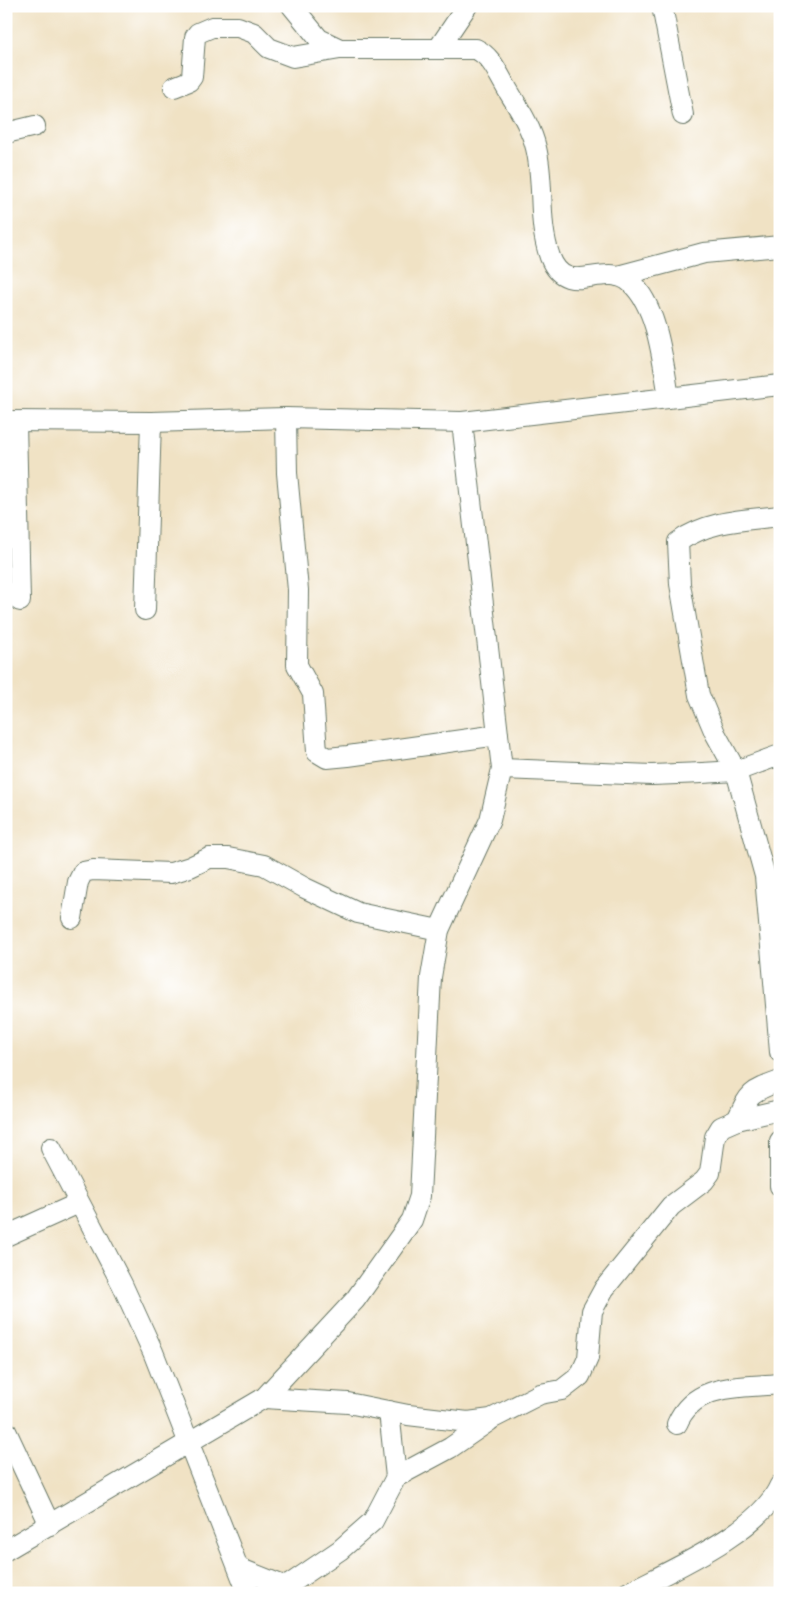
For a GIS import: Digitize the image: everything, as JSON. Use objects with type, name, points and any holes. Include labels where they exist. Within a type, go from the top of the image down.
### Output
[{"type":"street","points":[[292,6],[319,38],[340,49]]},
{"type":"street","points":[[438,49],[467,6]]},
{"type":"street","points":[[662,6],[683,115]]},
{"type":"street","points":[[174,87],[189,81],[192,77],[195,37],[198,33],[212,27],[238,27],[254,33],[270,48],[293,57],[340,49],[476,49],[489,58],[530,130],[539,166],[542,231],[557,272],[566,278],[618,276],[704,253],[780,246]]},
{"type":"street","points":[[6,133],[35,126]]},
{"type":"street","points":[[618,276],[631,283],[650,312],[669,397]]},
{"type":"street","points":[[20,601],[11,421],[151,422],[286,418],[462,422],[780,384]]},
{"type":"street","points":[[286,418],[287,473],[298,590],[297,665],[313,694],[317,752],[327,758],[498,735]]},
{"type":"street","points":[[145,610],[151,422]]},
{"type":"street","points":[[6,1550],[264,1398],[355,1300],[412,1220],[420,1196],[431,977],[439,930],[490,820],[502,769],[462,422]]},
{"type":"street","points":[[780,516],[722,523],[693,531],[678,542],[680,584],[699,695],[736,771],[765,876],[780,1052]]},
{"type":"street","points":[[502,769],[652,775],[736,771],[780,755]]},
{"type":"street","points":[[72,918],[78,882],[83,872],[93,870],[171,873],[209,858],[264,865],[358,914],[439,930]]},
{"type":"street","points":[[736,1120],[748,1096],[757,1089],[780,1081]]},
{"type":"street","points":[[396,1477],[450,1448],[491,1420],[540,1394],[562,1390],[580,1376],[588,1358],[592,1311],[604,1289],[671,1206],[704,1181],[710,1173],[715,1137],[721,1127],[736,1120],[780,1110]]},
{"type":"street","points":[[780,1141],[780,1186]]},
{"type":"street","points":[[51,1148],[134,1309],[190,1443],[248,1593]]},
{"type":"street","points":[[6,1236],[79,1203]]},
{"type":"street","points":[[677,1424],[683,1411],[694,1400],[730,1388],[780,1384]]},
{"type":"street","points":[[264,1398],[348,1403],[468,1422],[491,1420]]},
{"type":"street","points":[[240,1569],[281,1590],[340,1550],[373,1521],[396,1477],[389,1411]]},
{"type":"street","points":[[6,1431],[50,1525]]},
{"type":"street","points":[[627,1593],[708,1550],[756,1517],[780,1485]]}]
